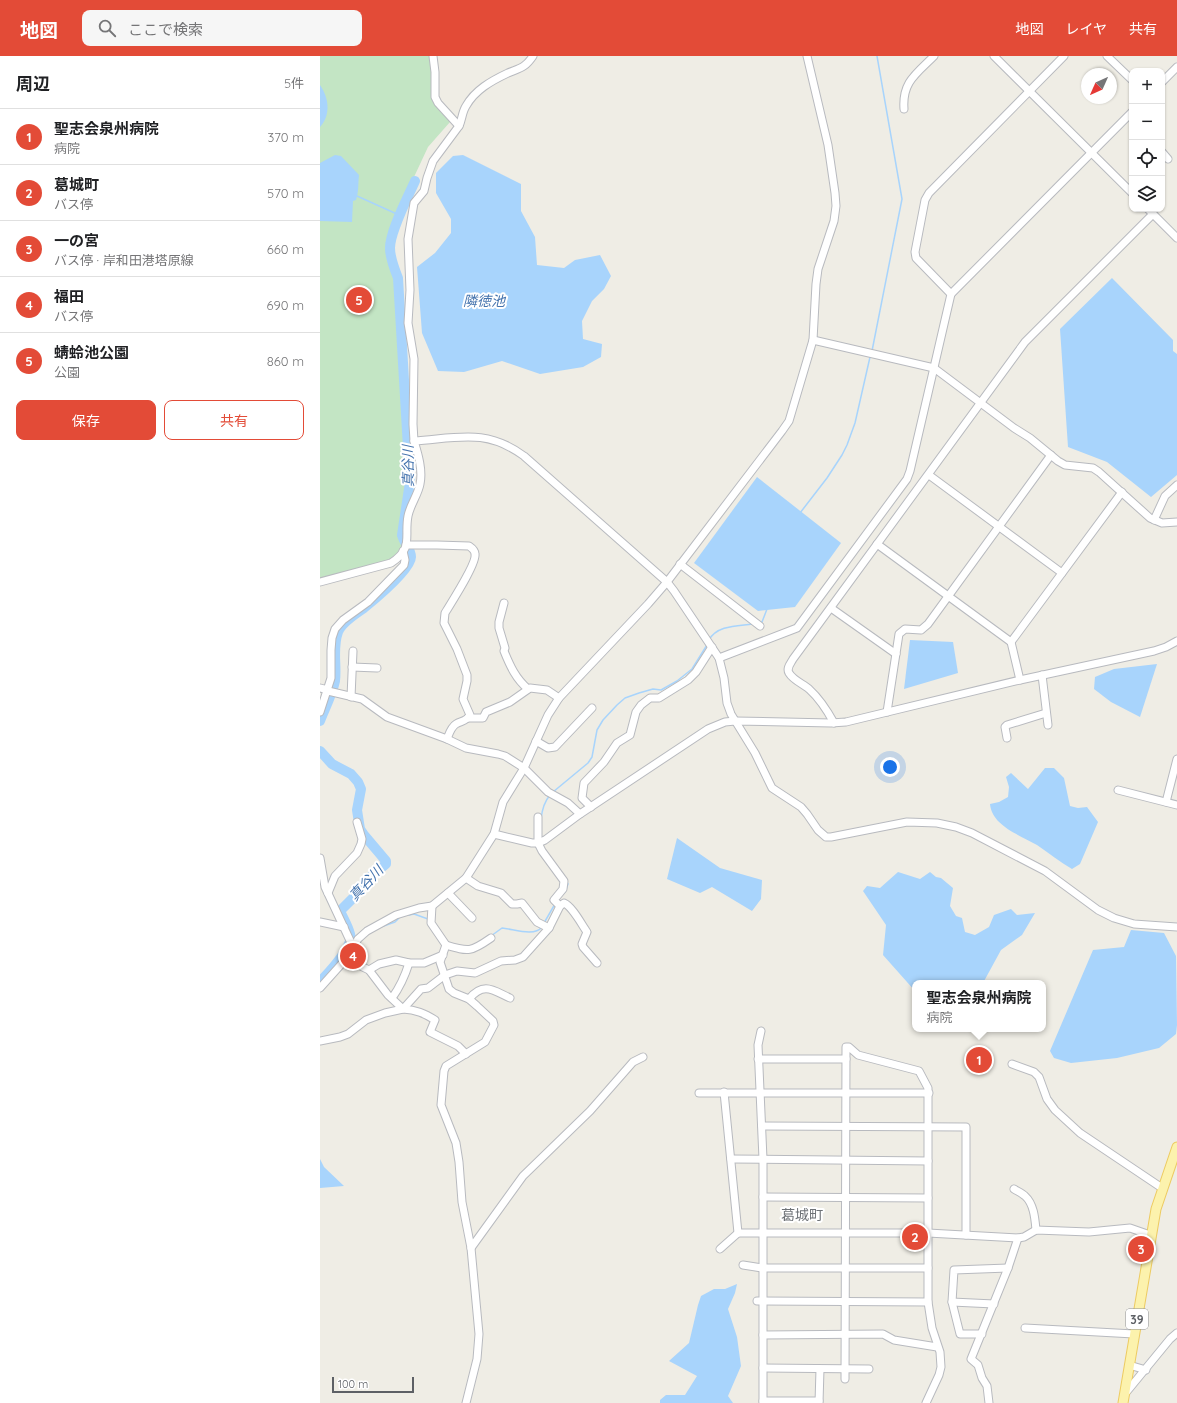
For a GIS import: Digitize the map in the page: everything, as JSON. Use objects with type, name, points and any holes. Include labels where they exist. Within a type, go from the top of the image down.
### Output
[{"type":"main road","name":"39","points":[[1123,1399],[1130,1365],[1150,1235],[1162,1188],[1177,1147]]},
{"type":"street","points":[[432,56],[435,72],[435,97],[438,103],[459,126]]},
{"type":"street","points":[[320,712],[331,678],[332,638],[335,629],[343,620],[368,602],[404,565],[405,548],[408,538],[408,516],[420,484],[420,464],[414,441],[413,424],[414,359],[408,323],[410,290],[408,239],[414,203],[424,191],[433,162],[459,126],[463,110],[472,97],[479,90],[508,73],[522,68],[533,56]]},
{"type":"street","points":[[351,943],[367,931],[396,915],[419,908],[432,906],[466,878],[494,834],[504,802],[524,768],[548,715],[559,698],[648,604],[786,426],[792,412],[813,340],[818,269],[834,221],[836,206],[828,145],[807,56]]},
{"type":"street","points":[[904,109],[903,98],[910,80],[934,56]]},
{"type":"street","points":[[994,56],[1129,190]]},
{"type":"street","points":[[951,294],[916,258],[915,252],[925,200],[929,193],[1064,56]]},
{"type":"street","points":[[1107,56],[1129,77]]},
{"type":"street","points":[[1165,79],[1177,67]]},
{"type":"street","points":[[719,658],[797,628],[907,479],[951,294],[1091,153],[1129,118]]},
{"type":"street","points":[[1165,156],[1168,159]]},
{"type":"street","points":[[834,723],[820,700],[790,674],[788,668],[793,658],[1026,342],[1151,212],[1177,238]]},
{"type":"street","points":[[813,340],[934,368],[1065,465],[1092,468],[1099,472],[1143,512],[1154,520],[1162,523],[1177,522]]},
{"type":"street","points":[[414,441],[472,436],[485,437],[509,446],[524,456],[666,582],[674,591],[719,658],[724,678],[727,703],[735,722],[755,753],[772,788],[801,807],[818,830],[826,837],[907,822],[937,823],[956,827],[972,833],[1045,871],[1098,910],[1114,918],[1134,924],[1177,927]]},
{"type":"street","points":[[887,712],[900,634],[905,629],[921,630],[924,628],[1051,455]]},
{"type":"street","points":[[929,475],[1062,573]]},
{"type":"street","points":[[1154,520],[1165,496],[1177,485]]},
{"type":"street","points":[[1011,642],[1122,492]]},
{"type":"street","points":[[877,544],[1011,642],[1020,680]]},
{"type":"street","points":[[320,582],[391,562],[397,558],[405,548],[437,545],[469,546],[472,548],[475,553],[475,558],[471,568],[445,613],[444,618],[444,623],[457,649],[467,675],[463,699],[470,715],[468,718]]},
{"type":"street","points":[[680,564],[760,626]]},
{"type":"street","points":[[504,603],[499,628],[505,648],[504,651],[516,676],[528,689]]},
{"type":"street","points":[[831,608],[896,654]]},
{"type":"street","points":[[494,834],[524,842],[538,843],[545,840],[580,814],[708,729],[725,722],[846,722],[1020,680],[1154,651],[1166,648],[1177,641]]},
{"type":"street","points":[[591,807],[582,798],[584,783],[604,762],[617,743],[630,735],[636,712],[641,705],[650,698],[659,698],[688,680],[696,672],[712,647]]},
{"type":"street","points":[[351,697],[353,651]]},
{"type":"street","points":[[352,667],[377,668]]},
{"type":"street","points":[[1042,675],[1048,725]]},
{"type":"street","points":[[320,688],[362,699],[387,717],[447,738],[466,748],[498,754],[524,768],[548,792],[568,803],[580,814]]},
{"type":"street","points":[[447,738],[452,727],[468,718],[484,718],[486,712],[510,702],[530,688],[547,690],[559,698]]},
{"type":"street","points":[[536,741],[548,748],[555,747],[592,708]]},
{"type":"street","points":[[1007,738],[1005,727],[1007,725],[1046,713]]},
{"type":"street","points":[[1166,802],[1177,759]]},
{"type":"street","points":[[1118,790],[1177,805]]},
{"type":"street","points":[[538,817],[538,843],[564,882],[563,889],[554,900],[560,906]]},
{"type":"street","points":[[328,893],[335,876],[357,853],[361,844],[362,839],[357,822]]},
{"type":"street","points":[[320,858],[328,893],[351,943],[346,959],[320,988]]},
{"type":"street","points":[[466,878],[478,886],[501,893],[512,904],[522,903],[537,922],[549,928]]},
{"type":"street","points":[[448,893],[472,918]]},
{"type":"street","points":[[403,1009],[421,989],[428,988],[445,975],[457,971],[475,972],[501,961],[509,961],[523,956],[549,928],[560,906],[564,904],[567,904],[587,932],[582,947],[597,963]]},
{"type":"street","points":[[432,906],[431,923],[446,945],[462,950],[469,950],[476,948],[491,938]]},
{"type":"street","points":[[320,922],[344,927]]},
{"type":"street","points":[[446,945],[440,962],[449,989],[454,993],[470,1000],[493,1021],[494,1025],[485,1042],[446,1066],[444,1070],[441,1105],[456,1143],[462,1202],[471,1248],[479,1334],[477,1359],[466,1403]]},
{"type":"street","points":[[368,970],[380,964],[396,960],[409,963],[424,962],[443,955]]},
{"type":"street","points":[[346,959],[368,970],[403,1009]]},
{"type":"street","points":[[392,998],[399,989],[409,963]]},
{"type":"street","points":[[470,1000],[478,990],[488,988],[498,991],[510,998]]},
{"type":"street","points":[[320,1040],[340,1037],[348,1034],[366,1020],[385,1013],[403,1009],[414,1010],[435,1020],[430,1032],[458,1046],[466,1054]]},
{"type":"street","points":[[761,1031],[758,1044],[758,1059],[763,1159],[763,1233],[760,1301],[763,1336],[763,1402],[819,1402],[820,1369]]},
{"type":"street","points":[[846,1379],[846,1047],[849,1047],[858,1055],[919,1072],[928,1088],[928,1302],[932,1328],[940,1352],[941,1367],[939,1375],[926,1403]]},
{"type":"street","points":[[471,1248],[523,1176],[590,1111],[633,1062],[643,1057]]},
{"type":"street","points":[[758,1059],[846,1059]]},
{"type":"street","points":[[1012,1064],[1034,1072],[1039,1077],[1047,1099],[1055,1110],[1080,1133],[1162,1188]]},
{"type":"street","points":[[724,1092],[738,1233]]},
{"type":"street","points":[[699,1093],[929,1093]]},
{"type":"street","points":[[762,1126],[966,1127],[966,1235]]},
{"type":"street","points":[[730,1159],[928,1160]]},
{"type":"street","points":[[1014,1189],[1025,1195],[1029,1200],[1036,1230]]},
{"type":"street","points":[[763,1196],[928,1198]]},
{"type":"street","points":[[720,1249],[738,1233],[928,1233],[1018,1238],[1024,1237],[1036,1230],[1089,1232],[1130,1228],[1150,1235]]},
{"type":"street","points":[[990,1403],[987,1386],[982,1378],[978,1365],[971,1359],[1008,1268],[1018,1238]]},
{"type":"street","points":[[743,1265],[762,1268],[928,1268]]},
{"type":"street","points":[[982,1334],[960,1334],[952,1302],[954,1270],[1008,1268]]},
{"type":"street","points":[[760,1301],[928,1302]]},
{"type":"street","points":[[952,1302],[994,1304]]},
{"type":"street","points":[[1025,1328],[1134,1334]]},
{"type":"street","points":[[1123,1399],[1170,1339],[1177,1333]]},
{"type":"street","points":[[763,1336],[883,1334],[894,1340],[937,1346]]},
{"type":"street","points":[[1130,1365],[1146,1370]]},
{"type":"street","points":[[763,1368],[869,1369]]},
{"type":"green space","points":[[320,56],[430,56],[434,103],[450,122],[428,147],[400,207],[389,236],[388,248],[396,279],[408,482],[400,529],[403,544],[390,560],[320,580]]},
{"type":"water","points":[[320,85],[328,106],[326,117],[320,127]]},
{"type":"water","points":[[335,155],[341,156],[359,175],[357,197],[356,200],[353,201],[352,222],[320,221],[320,163]]},
{"type":"water","name":"隣徳池","points":[[463,155],[521,184],[521,211],[535,237],[537,265],[564,268],[575,260],[600,255],[611,276],[604,289],[592,301],[582,321],[583,339],[602,344],[601,357],[583,367],[540,374],[502,361],[464,372],[438,371],[422,333],[417,267],[435,253],[451,233],[451,219],[436,193],[436,173],[453,156]]},
{"type":"water","points":[[1112,278],[1173,340],[1173,351],[1177,354],[1177,475],[1151,497],[1107,462],[1068,447],[1060,329]]},
{"type":"water","points":[[757,477],[841,543],[795,607],[758,611],[694,563]]},
{"type":"water","points":[[910,640],[953,642],[958,673],[904,689]]},
{"type":"water","points":[[1157,664],[1140,717],[1111,702],[1094,689],[1095,677],[1114,669]]},
{"type":"water","points":[[1045,768],[1054,768],[1064,778],[1070,806],[1078,808],[1087,807],[1098,822],[1080,864],[1072,869],[1037,845],[1008,829],[1001,824],[992,812],[990,804],[999,802],[1008,797],[1009,787],[1006,777],[1011,773],[1028,789]]},
{"type":"water","points":[[677,838],[720,868],[762,880],[761,899],[752,911],[712,887],[700,893],[667,879]]},
{"type":"water","points":[[898,872],[920,879],[930,872],[936,877],[941,878],[953,888],[950,906],[956,916],[962,918],[965,932],[975,935],[989,927],[994,915],[1011,909],[1017,915],[1035,913],[1022,935],[1001,950],[985,980],[912,980],[912,988],[883,955],[886,925],[863,891],[867,886],[880,888]]},
{"type":"water","points":[[1131,930],[1164,933],[1176,956],[1176,1034],[1159,1048],[1117,1058],[1071,1063],[1054,1058],[1050,1051],[1093,950],[1124,947]]},
{"type":"water","points":[[320,1159],[324,1167],[344,1186],[320,1188]]},
{"type":"water","points":[[737,1284],[728,1309],[737,1337],[741,1366],[728,1396],[733,1403],[660,1403],[660,1400],[666,1395],[685,1395],[697,1376],[669,1361],[689,1343],[701,1296],[714,1289],[725,1289]]},
{"type":"waterway","points":[[872,351],[902,199],[877,56]]},
{"type":"waterway","name":"真谷川","points":[[320,721],[335,681],[335,644],[340,628],[392,584],[405,569],[411,557],[410,551],[402,535],[410,482],[398,278],[391,259],[390,248],[396,224],[415,181]]},
{"type":"waterway","points":[[357,196],[399,215]]},
{"type":"waterway","points":[[800,513],[827,478],[847,445],[855,423],[870,357]]},
{"type":"waterway","points":[[760,622],[762,622],[767,609]]},
{"type":"waterway","points":[[709,640],[717,631],[722,629],[752,624]]},
{"type":"waterway","points":[[553,792],[588,763],[592,757],[597,730],[603,720],[617,705],[625,698],[653,689],[661,690],[677,681],[692,669],[707,645]]},
{"type":"waterway","name":"真谷川","points":[[320,751],[332,764],[351,774],[358,782],[361,789],[357,810],[360,829],[386,861],[386,864],[369,878],[355,896],[340,911],[347,925],[350,939],[348,946],[340,960],[320,982]]},
{"type":"waterway","points":[[541,819],[546,800],[550,795]]},
{"type":"waterway","points":[[565,892],[568,884],[566,881]]},
{"type":"waterway","points":[[544,923],[555,904]]},
{"type":"waterway","points":[[409,915],[414,914],[428,919]]},
{"type":"waterway","points":[[378,928],[395,922],[401,916]]},
{"type":"waterway","points":[[491,936],[502,928],[524,932],[534,932],[542,927]]},
{"type":"place","name":"蜻蛉池公園","points":[[359,300]]},
{"type":"place","name":"福田","points":[[353,956]]},
{"type":"place","name":"聖志会泉州病院","points":[[979,1060]]},
{"type":"place","name":"葛城町","points":[[915,1237]]},
{"type":"place","name":"一の宮","points":[[1141,1249]]},
{"type":"district","name":"葛城町","points":[[802,1215]]}]
